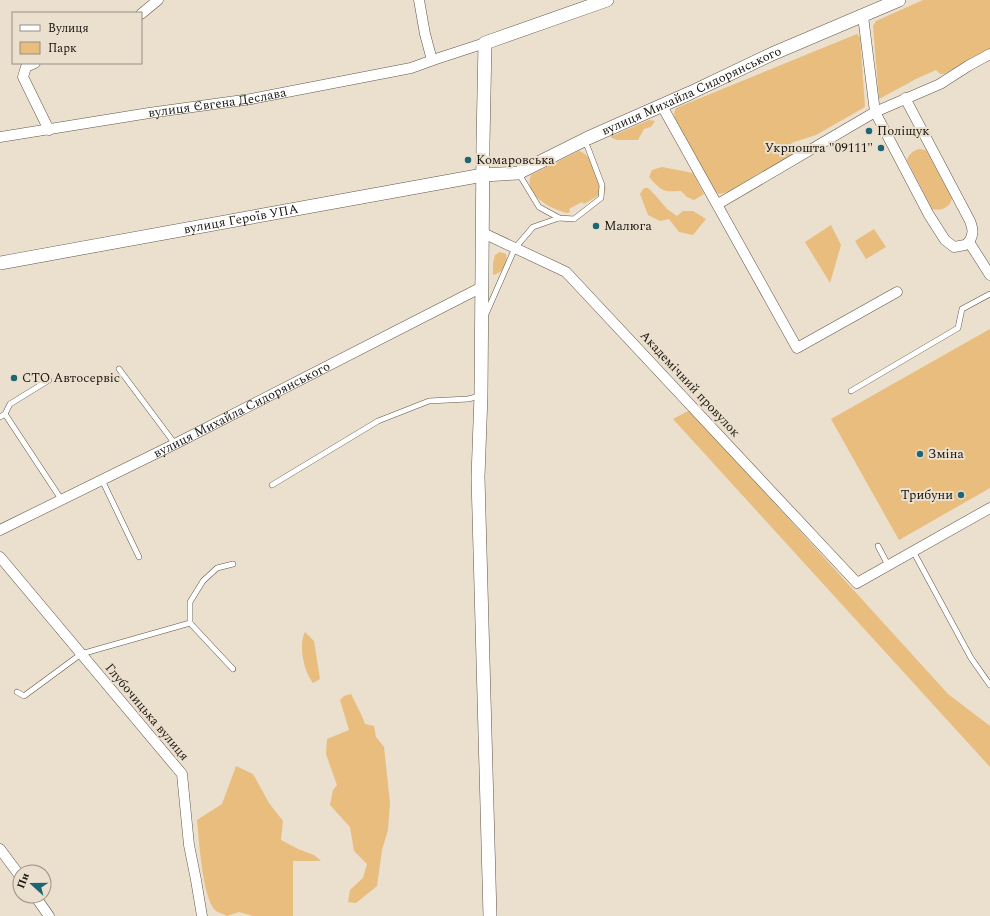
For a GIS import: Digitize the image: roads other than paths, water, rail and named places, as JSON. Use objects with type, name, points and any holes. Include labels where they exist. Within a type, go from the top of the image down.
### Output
[{"type":"street","points":[[142,13],[158,0]]},
{"type":"street","points":[[419,0],[425,34],[432,60]]},
{"type":"street","name":"вулиця Євгена Деслава","points":[[0,137],[259,97],[411,68],[607,0]]},
{"type":"street","name":"вулиця Михайла Сидорянського","points":[[483,175],[518,173],[584,140],[662,106],[772,54],[899,0]]},
{"type":"street","points":[[863,16],[875,112],[929,215],[945,240],[954,247],[965,245],[969,242],[972,236],[973,229],[970,221],[905,98]]},
{"type":"street","points":[[485,43],[482,396],[475,477],[490,916]]},
{"type":"street","points":[[718,204],[875,112],[940,84],[990,54]]},
{"type":"street","points":[[33,64],[26,67],[23,77],[49,130]]},
{"type":"street","points":[[662,106],[718,204],[796,348],[897,292]]},
{"type":"street","name":"вулиця Героїв УПА","points":[[0,263],[483,175]]},
{"type":"street","name":"Академічний провулок","points":[[483,232],[566,272],[856,583],[888,565]]},
{"type":"street","points":[[969,242],[990,275]]},
{"type":"street","name":"вулиця Михайла Сидорянського","points":[[0,530],[175,444],[482,286]]},
{"type":"street","points":[[888,565],[990,508]]},
{"type":"street","name":"Глубочицька вулиця","points":[[0,557],[182,774],[189,845],[202,916]]},
{"type":"street","points":[[0,849],[12,865]]},
{"type":"street","points":[[41,904],[49,916]]},
{"type":"lane","points":[[482,322],[515,248],[533,227],[559,218],[574,219],[601,198],[602,186],[584,140]]},
{"type":"lane","points":[[518,173],[540,206],[559,218]]},
{"type":"lane","points":[[851,391],[958,328],[962,309],[990,294]]},
{"type":"lane","points":[[119,369],[175,444]]},
{"type":"lane","points":[[49,380],[10,404],[2,416],[61,499]]},
{"type":"lane","points":[[272,485],[378,422],[429,401],[468,399],[482,396]]},
{"type":"lane","points":[[102,480],[139,557]]},
{"type":"lane","points":[[878,546],[888,565]]},
{"type":"lane","points":[[913,551],[970,658],[990,685]]},
{"type":"lane","points":[[233,564],[217,568],[203,581],[190,602],[190,623],[233,669]]},
{"type":"lane","points":[[17,692],[24,696],[81,654],[190,623]]},
{"type":"place","name":"Поліщук","points":[[869,131]]},
{"type":"place","name":"Укрпошта \"09111\"","points":[[881,148]]},
{"type":"place","name":"Комаровська","points":[[468,160]]},
{"type":"place","name":"Малюга","points":[[596,226]]},
{"type":"place","name":"СТО Автосервіс","points":[[14,378]]},
{"type":"place","name":"Зміна","points":[[920,454]]},
{"type":"place","name":"Трибуни","points":[[961,495]]}]
